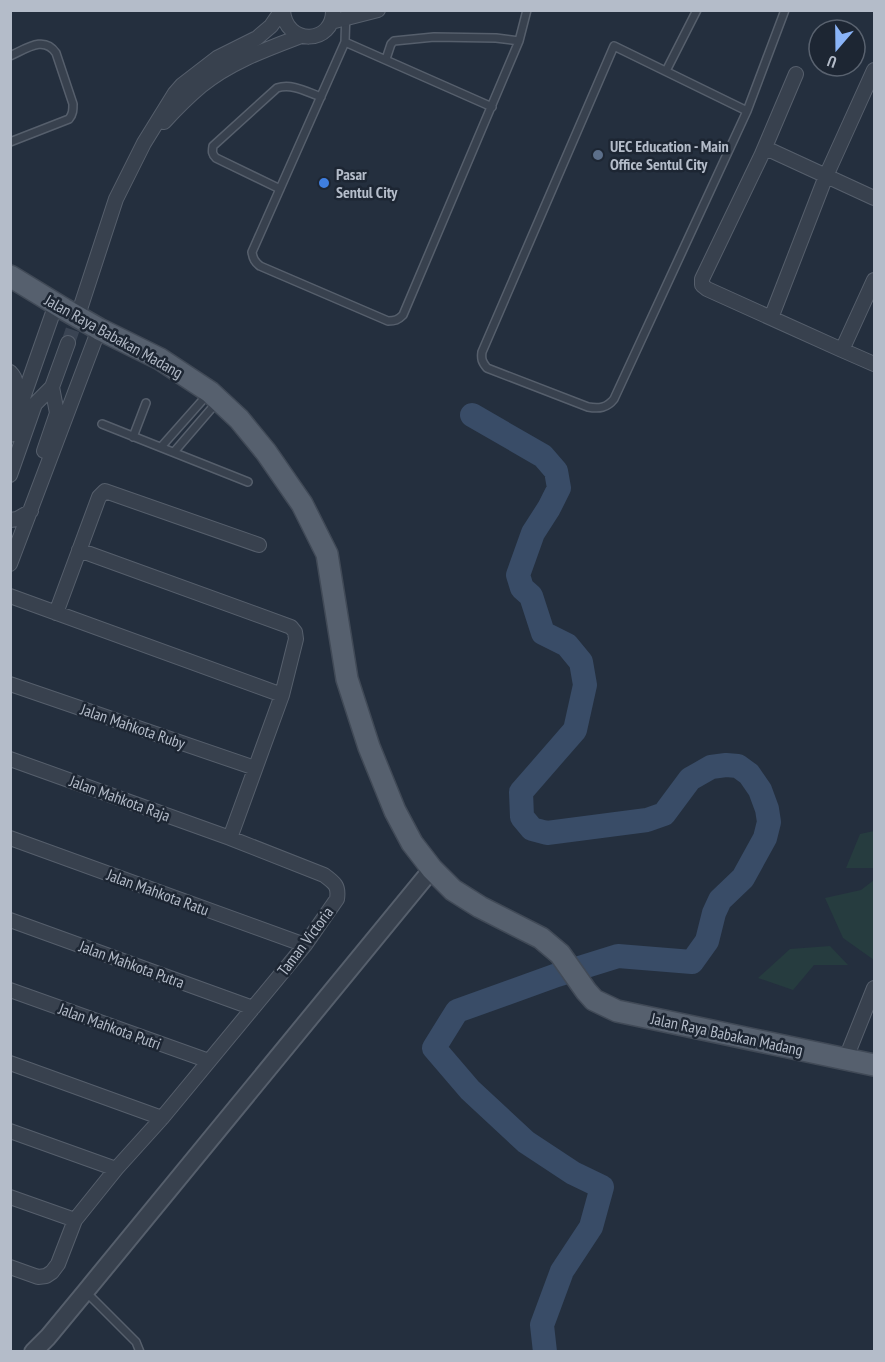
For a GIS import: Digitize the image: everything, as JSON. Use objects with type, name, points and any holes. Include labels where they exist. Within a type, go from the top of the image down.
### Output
[{"type":"main road","name":"Jalan Raya Babakan Madang","points":[[10,276],[99,329],[160,359],[214,396],[239,419],[272,461],[302,504],[327,554],[347,679],[369,747],[395,811],[412,843],[453,890],[480,907],[541,938],[560,954],[594,1000],[617,1011],[874,1062]]},
{"type":"street","points":[[282,10],[286,25],[291,31],[302,36],[313,37],[327,29],[339,15],[378,10]]},
{"type":"street","points":[[81,306],[116,199],[144,143],[175,93],[217,58],[257,38],[271,26],[282,10]]},
{"type":"street","points":[[144,143],[202,85],[228,68],[268,48],[302,36]]},
{"type":"street","points":[[771,318],[826,176],[874,70]]},
{"type":"street","points":[[796,74],[762,154],[702,279],[702,285],[874,364]]},
{"type":"street","points":[[762,154],[772,151],[874,198]]},
{"type":"street","points":[[842,350],[874,280]]},
{"type":"street","points":[[10,435],[56,304]]},
{"type":"street","points":[[10,564],[99,329]]},
{"type":"street","points":[[10,475],[34,404],[52,387],[68,343]]},
{"type":"street","points":[[10,372],[16,383],[10,401]]},
{"type":"street","points":[[33,507],[32,489],[57,413],[52,387]]},
{"type":"street","points":[[56,613],[99,497],[105,491],[259,545]]},
{"type":"street","points":[[10,520],[17,519],[33,507]]},
{"type":"street","points":[[80,550],[291,627],[295,632],[296,639],[282,695],[230,838]]},
{"type":"street","points":[[10,596],[282,695]]},
{"type":"street","name":"Jalan Mahkota Ruby","points":[[10,684],[255,768]]},
{"type":"street","name":"Jalan Mahkota Raja","points":[[10,759],[230,838]]},
{"type":"street","name":"Jalan Mahkota Ratu","points":[[10,838],[305,945]]},
{"type":"street","name":"Taman Victoria","points":[[10,1267],[38,1276],[46,1276],[52,1272],[58,1264],[75,1220],[305,945],[337,899],[338,890],[334,882],[324,875],[230,838]]},
{"type":"street","points":[[33,1352],[86,1291],[432,868]]},
{"type":"street","name":"Jalan Mahkota Putra","points":[[10,920],[253,1008]]},
{"type":"street","points":[[846,1058],[874,988]]},
{"type":"street","name":"Jalan Mahkota Putri","points":[[10,990],[209,1061]]},
{"type":"street","points":[[10,1063],[162,1118]]},
{"type":"street","points":[[10,1131],[117,1169]]},
{"type":"street","points":[[10,1197],[75,1220]]},
{"type":"lane","points":[[339,15],[345,42],[252,252],[255,262],[260,266],[388,321],[394,321],[399,320],[403,315],[492,107],[519,41],[527,10]]},
{"type":"lane","points":[[666,71],[698,10]]},
{"type":"lane","points":[[747,111],[614,46],[482,352],[482,363],[487,368],[588,407],[596,409],[610,404],[747,111],[785,10]]},
{"type":"lane","points":[[386,59],[394,41],[434,37],[496,38],[519,41]]},
{"type":"lane","points":[[345,42],[492,107]]},
{"type":"lane","points":[[10,56],[41,43],[52,47],[56,53],[73,109],[69,119],[10,142]]},
{"type":"lane","points":[[280,189],[216,158],[212,151],[213,146],[277,88],[295,87],[321,97]]},
{"type":"lane","points":[[161,447],[214,396]]},
{"type":"lane","points":[[174,452],[214,396]]},
{"type":"lane","points":[[133,437],[146,403]]},
{"type":"lane","points":[[102,424],[248,482]]},
{"type":"lane","points":[[86,1291],[136,1342],[140,1352]]},
{"type":"green space","points":[[874,831],[874,868],[846,868],[860,834]]},
{"type":"green space","points":[[874,880],[874,960],[843,938],[825,898],[861,890]]},
{"type":"green space","points":[[830,946],[848,965],[814,965],[793,990],[758,978],[790,949]]},
{"type":"waterway","points":[[472,415],[543,456],[556,471],[559,488],[533,533],[518,575],[522,588],[531,596],[543,633],[567,645],[581,662],[585,685],[575,730],[521,792],[522,817],[532,829],[547,833],[647,820],[664,814],[690,779],[711,767],[726,765],[738,766],[749,774],[760,790],[769,822],[765,838],[743,878],[720,900],[707,941],[692,962],[618,956],[557,975],[457,1011],[434,1048],[470,1090],[526,1142],[573,1173],[602,1187],[591,1227],[562,1271],[542,1325],[545,1352]]},
{"type":"tunnel","points":[[68,343],[79,311]]},
{"type":"place","name":"UEC Education - Main Office Sentul City","points":[[598,155]]},
{"type":"place","name":"Pasar Sentul City","points":[[324,183]]}]
